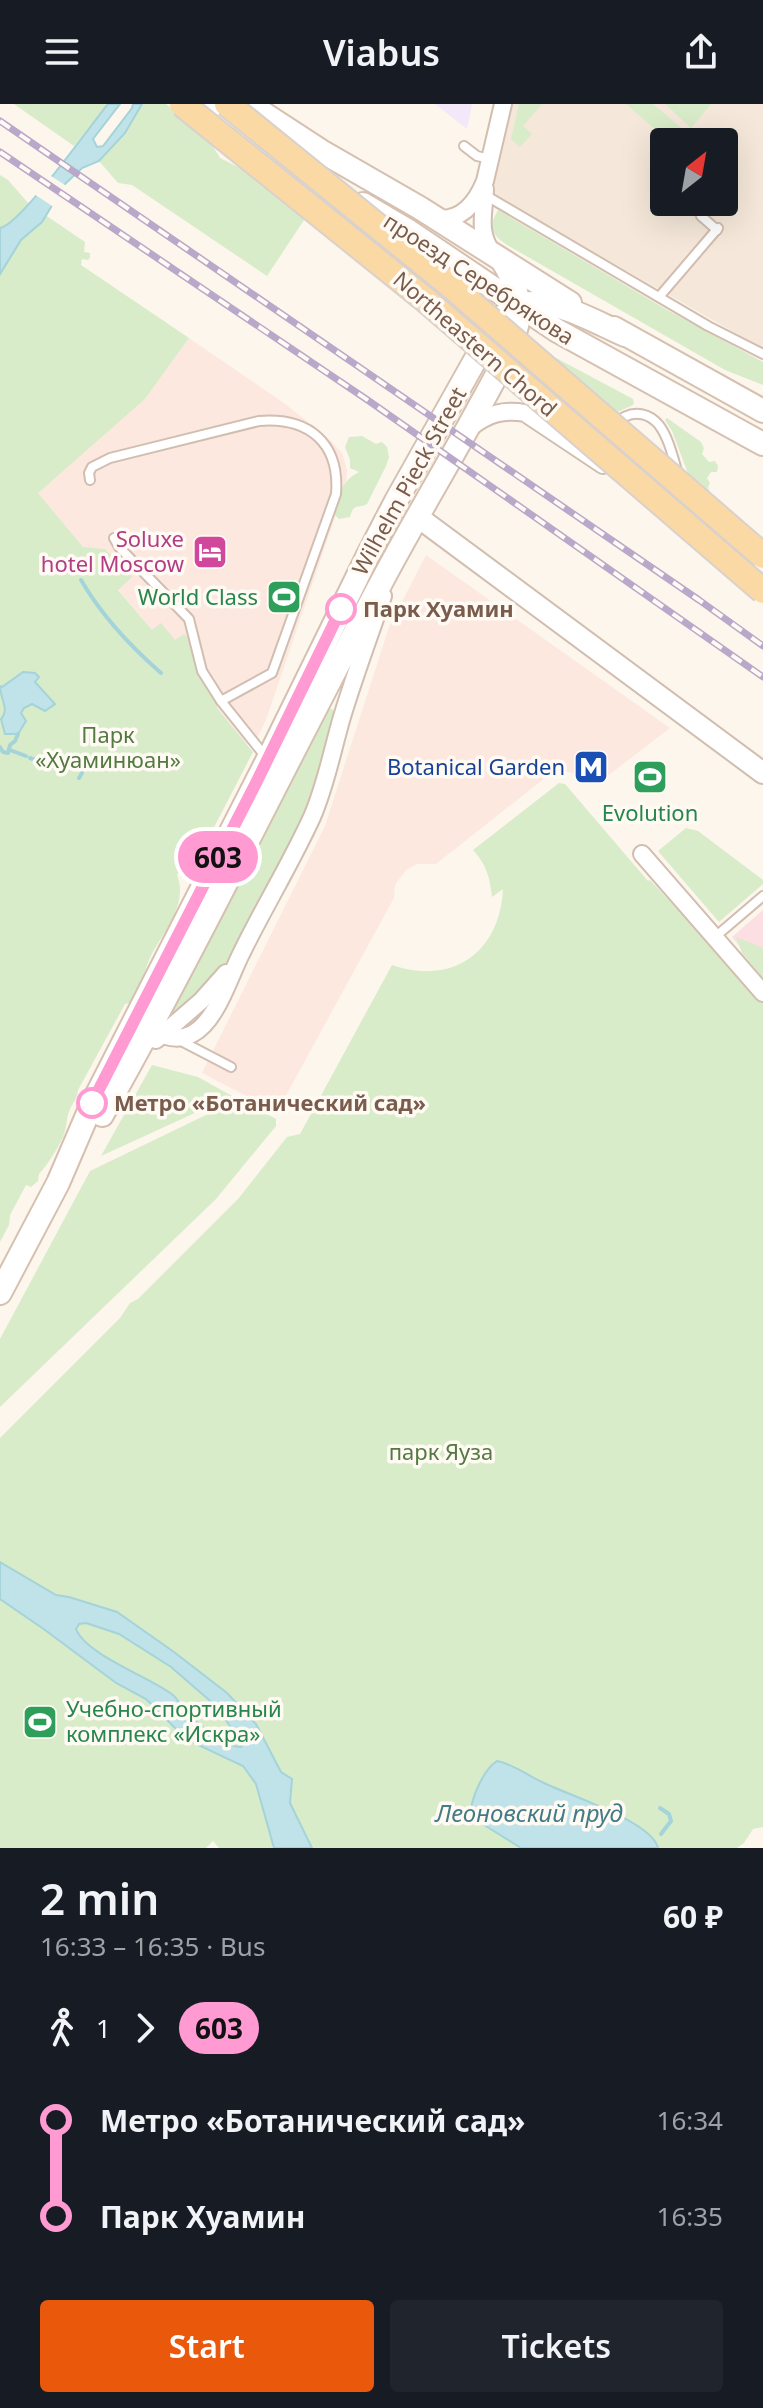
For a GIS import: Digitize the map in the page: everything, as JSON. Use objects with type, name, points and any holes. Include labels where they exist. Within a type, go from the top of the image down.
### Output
[{"type":"main road","name":"Northeastern Chord","points":[[182,104],[422,297],[763,591]]},
{"type":"main road","name":"проезд Серебрякова","points":[[201,104],[237,129],[407,230],[604,357],[763,444]]},
{"type":"main road","name":"Northeastern Chord","points":[[227,104],[449,284],[763,557]]},
{"type":"main road","name":"проезд Серебрякова","points":[[249,104],[625,335],[763,411]]},
{"type":"main road","points":[[237,129],[306,202],[449,311],[462,336],[463,350],[461,374],[449,408]]},
{"type":"main road","points":[[499,259],[515,286],[519,305],[546,303],[625,335]]},
{"type":"main road","name":"Wilhelm Pieck Street","points":[[0,1293],[58,1183],[92,1104],[157,1028],[270,755],[397,552],[466,431],[500,367],[519,322],[519,305]]},
{"type":"main road","name":"Wilhelm Pieck Street","points":[[58,1183],[136,1055],[157,1028],[396,501],[492,330],[501,318],[519,305]]},
{"type":"main road","points":[[500,367],[522,339],[528,336],[541,335],[604,357]]},
{"type":"street","points":[[499,259],[487,246],[481,227],[490,159],[503,104]]},
{"type":"street","points":[[436,219],[452,219],[461,214],[485,188]]},
{"type":"street","points":[[466,431],[482,418],[498,412],[511,410],[525,413],[621,476],[763,557]]},
{"type":"street","points":[[418,517],[763,773]]},
{"type":"street","points":[[157,1028],[201,1001],[241,953],[312,816],[397,552]]},
{"type":"street","points":[[311,693],[338,703],[342,717]]},
{"type":"street","points":[[642,854],[763,993]]},
{"type":"lane","points":[[464,146],[477,156],[490,159]]},
{"type":"lane","points":[[485,188],[659,297],[763,354]]},
{"type":"lane","points":[[659,297],[718,229],[701,216]]},
{"type":"lane","points":[[621,476],[605,456],[607,432],[617,420],[630,415],[645,416],[660,427],[689,497],[763,543]]},
{"type":"lane","points":[[90,480],[92,467],[110,458],[259,421],[276,419],[293,423],[325,442],[338,475],[336,494],[272,673],[221,701]]},
{"type":"lane","points":[[114,538],[119,547],[189,619],[202,671],[221,701],[261,751],[270,755]]},
{"type":"lane","points":[[714,938],[763,896]]},
{"type":"lane","points":[[157,1028],[231,1067]]},
{"type":"shaded area","points":[[435,104],[472,104],[467,129]]},
{"type":"shaded area","points":[[509,104],[763,104],[763,349],[496,196],[492,187]]},
{"type":"shaded area","points":[[189,338],[284,403],[329,439],[342,453],[347,470],[346,485],[266,720],[257,738],[247,744],[37,492],[145,399]]},
{"type":"shaded area","points":[[426,555],[670,728],[605,778],[555,770],[436,864],[417,864],[406,870],[395,885],[394,898],[277,1112],[202,1073],[325,826],[389,627]]},
{"type":"shaded area","points":[[763,910],[763,976],[732,937]]},
{"type":"green space","points":[[14,104],[108,104],[74,146]]},
{"type":"green space","points":[[142,104],[166,104],[206,135],[220,158],[266,181],[308,214],[267,276],[132,185],[118,183],[99,161],[125,133]]},
{"type":"green space","points":[[519,104],[542,104],[523,126],[532,134],[520,147],[511,139]]},
{"type":"green space","points":[[626,104],[653,104],[681,128],[654,128]]},
{"type":"green space","points":[[665,104],[711,104],[691,128]]},
{"type":"green space","name":"Парк «Хуаминюан»","points":[[0,175],[29,204],[85,242],[84,252],[90,253],[90,258],[82,259],[81,265],[189,338],[145,399],[38,493],[83,547],[105,549],[132,577],[118,590],[152,630],[161,623],[175,640],[184,634],[187,637],[198,676],[216,700],[217,708],[253,752],[210,835],[200,832],[177,875],[180,897],[177,908],[150,958],[137,987],[137,996],[134,1002],[125,1004],[78,1090],[60,1143],[39,1174],[38,1181],[31,1187],[26,1185],[0,1242]]},
{"type":"green space","points":[[498,210],[669,311],[763,362],[763,385],[725,370],[507,245],[493,230]]},
{"type":"green space","points":[[543,351],[633,399],[634,404],[606,418]]},
{"type":"green space","points":[[667,418],[701,442],[704,448],[702,454],[718,466],[717,472],[711,472],[707,478],[709,495],[692,484],[665,420]]},
{"type":"green space","points":[[362,436],[376,444],[382,442],[387,447],[389,457],[367,504],[355,508],[350,517],[339,519],[333,513],[339,495],[344,484],[359,472],[350,468],[345,447],[349,437]]},
{"type":"green space","points":[[329,709],[336,713],[305,813],[263,899],[222,971],[164,1025]]},
{"type":"green space","name":"парк Яуза","points":[[559,783],[565,784],[648,881],[763,1001],[763,1827],[753,1829],[737,1848],[312,1848],[289,1803],[281,1772],[256,1724],[174,1652],[146,1633],[69,1597],[56,1595],[0,1562],[0,1438],[120,1318],[130,1303],[138,1299],[238,1199],[287,1137],[300,1134],[392,965],[435,971],[453,967],[483,946],[500,911],[503,889],[492,897],[487,871],[473,850]]},
{"type":"green space","points":[[686,828],[698,831],[763,880],[763,884],[719,922],[658,851]]},
{"type":"green space","points":[[736,937],[763,948],[763,978],[742,953]]},
{"type":"green space","points":[[152,1065],[198,1077],[232,1096],[101,1156]]},
{"type":"green space","points":[[239,1099],[276,1119],[276,1126],[216,1199],[0,1407],[0,1339],[90,1171]]},
{"type":"green space","points":[[0,1599],[115,1683],[146,1699],[194,1743],[243,1766],[256,1784],[274,1848],[219,1848],[213,1841],[206,1848],[0,1848]]},
{"type":"green space","points":[[86,1623],[119,1634],[171,1667],[216,1706],[230,1726],[242,1736],[244,1743],[240,1747],[233,1746],[217,1738],[196,1721],[173,1695],[92,1648],[76,1629],[79,1624]]},
{"type":"water","points":[[108,104],[120,104],[93,139],[97,147],[103,146],[133,104],[142,104],[125,133],[99,161],[82,168],[65,184],[42,222],[21,240],[0,274],[0,228],[38,193]]},
{"type":"water","points":[[23,672],[35,673],[39,677],[35,682],[55,704],[45,711],[32,704],[24,708],[21,713],[26,721],[18,734],[5,734],[1,719],[5,708],[0,686]]},
{"type":"water","points":[[0,1562],[56,1595],[117,1612],[227,1693],[256,1724],[281,1772],[292,1779],[290,1803],[312,1848],[274,1848],[256,1784],[243,1766],[194,1743],[146,1699],[116,1683],[0,1599]],"holes":[[[86,1623],[119,1634],[171,1667],[216,1706],[230,1726],[242,1736],[244,1742],[241,1747],[226,1743],[210,1733],[173,1695],[105,1657],[82,1639],[76,1629],[79,1624]]]},
{"type":"water","name":"Леоновский пруд","points":[[497,1761],[625,1819],[641,1828],[658,1848],[521,1848],[470,1814],[479,1784]]},
{"type":"pier","points":[[48,174],[68,187],[55,208],[34,194]]},
{"type":"waterway","points":[[81,580],[117,630],[161,673]]},
{"type":"waterway","points":[[0,747],[8,753],[18,734]]},
{"type":"waterway","points":[[10,750],[26,756]]},
{"type":"waterway","points":[[30,758],[57,768],[76,762],[81,766],[79,778]]},
{"type":"waterway","points":[[660,1808],[669,1814],[671,1821],[661,1834]]},
{"type":"railway","points":[[0,121],[763,646]]},
{"type":"railway","points":[[0,152],[369,401],[763,677]]},
{"type":"bus line","name":"603","points":[[92,1103],[256,783],[341,609]]},
{"type":"place","name":"Soluxe hotel Moscow","points":[[210,552]]},
{"type":"place","name":"World Class","points":[[284,597]]},
{"type":"place","name":"Парк Хуамин","points":[[341,609]]},
{"type":"place","name":"Botanical Garden","points":[[591,767]]},
{"type":"place","name":"Evolution","points":[[650,777]]},
{"type":"place","name":"Метро «Ботанический сад»","points":[[92,1103]]},
{"type":"place","name":"Учебно-спортивный комплекс «Искра»","points":[[40,1722]]}]
